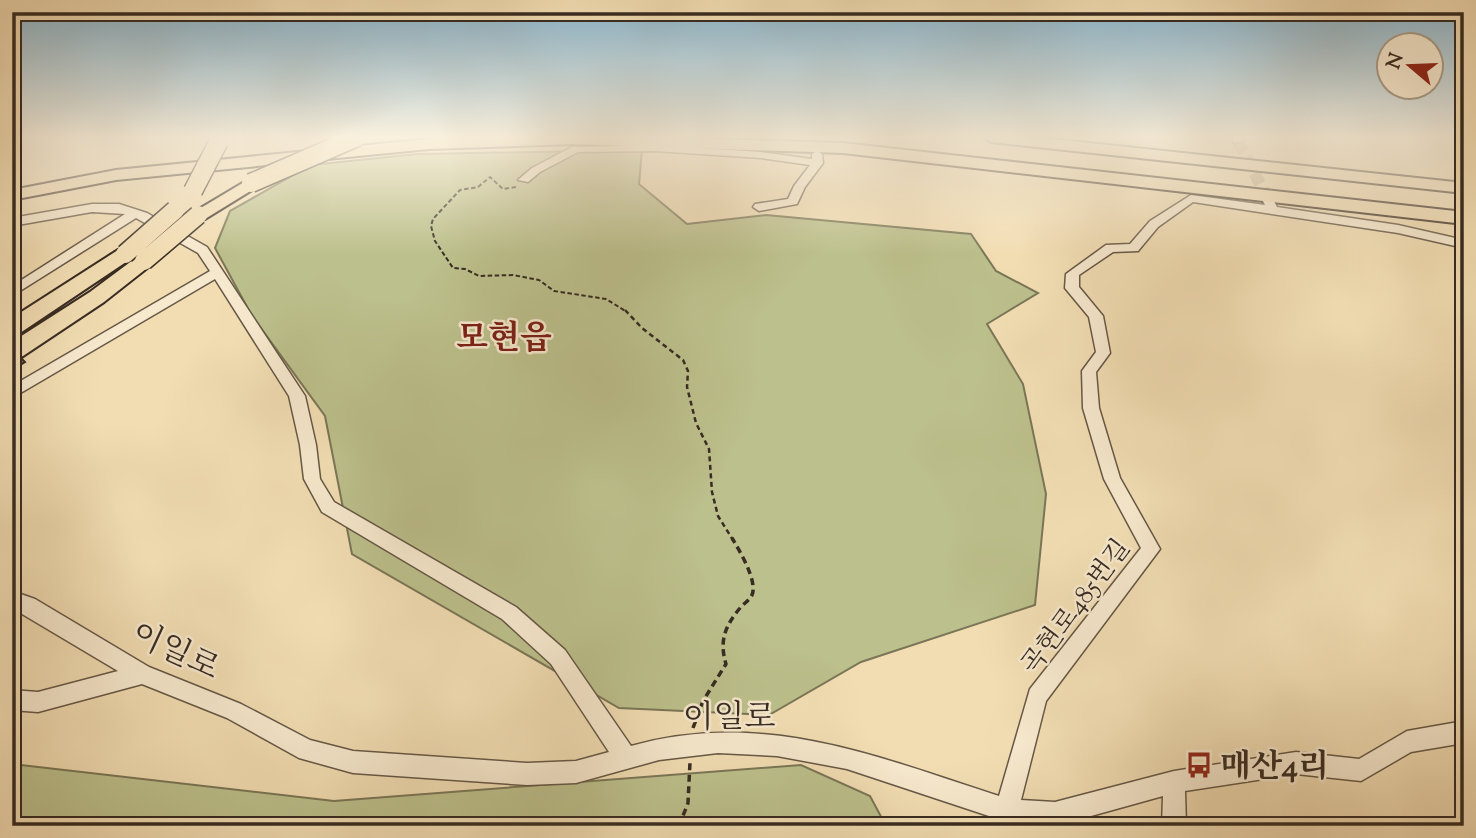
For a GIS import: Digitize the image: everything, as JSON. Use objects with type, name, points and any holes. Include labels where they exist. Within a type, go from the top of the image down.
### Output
[{"type":"highway","points":[[12,192],[83,176]]},
{"type":"highway","points":[[12,192],[109,176]]},
{"type":"highway","points":[[12,353],[97,297],[193,191],[201,176]]},
{"type":"highway","points":[[12,328],[135,258],[198,215],[267,176]]},
{"type":"highway","points":[[1092,176],[1464,218]]},
{"type":"highway","points":[[1156,176],[1464,211]]},
{"type":"highway","points":[[1354,176],[1464,188]]},
{"type":"street","points":[[524,180],[529,176]]},
{"type":"street","points":[[759,207],[793,202],[807,176]]},
{"type":"street","name":"곡현로485번길","points":[[1007,810],[1037,696],[1152,549],[1112,479],[1091,408],[1089,371],[1103,353],[1096,316],[1072,288],[1073,274],[1110,248],[1134,248],[1154,224],[1191,198],[1271,206],[1464,244]]},
{"type":"street","points":[[12,222],[92,208],[119,208],[203,250],[297,396],[308,445],[312,479],[328,507],[509,613],[558,657],[626,758]]},
{"type":"street","points":[[12,292],[135,214]]},
{"type":"street","points":[[12,393],[217,272]]},
{"type":"street","name":"이일로","points":[[12,599],[142,674],[234,711],[307,750],[353,762],[527,774],[576,772],[659,749],[690,745],[718,742],[777,745],[846,758],[1007,810],[1055,814],[1174,782],[1296,763],[1361,770],[1407,742],[1462,735]]},
{"type":"street","points":[[12,700],[38,702],[142,674]]},
{"type":"street","points":[[1174,782],[1174,826]]},
{"type":"path","points":[[524,180],[512,189],[503,189],[490,177],[478,187],[460,190],[455,201],[431,220],[430,228],[441,252],[453,268],[465,269],[472,274],[513,275],[539,280],[554,291],[606,299],[631,314],[642,328],[683,360],[688,371],[687,387],[693,414],[709,449],[712,492],[718,516],[744,559],[752,584],[752,595],[729,620],[721,650],[726,664],[718,681],[706,692],[695,718],[690,745],[688,801],[685,816],[679,826]]},
{"type":"green space","points":[[291,176],[640,176],[639,184],[687,224],[766,215],[971,234],[996,271],[1038,293],[987,324],[1023,384],[1046,494],[1035,605],[861,662],[769,715],[619,708],[352,554],[325,416],[252,316],[215,248],[230,211]]},
{"type":"green space","points":[[12,764],[334,801],[801,765],[870,796],[886,826],[12,826]]},
{"type":"tunnel","points":[[1256,176],[1269,201]]},
{"type":"place","name":"매산4리","points":[[1199,765]]},
{"type":"district","name":"모현읍","points":[[504,336]]}]
